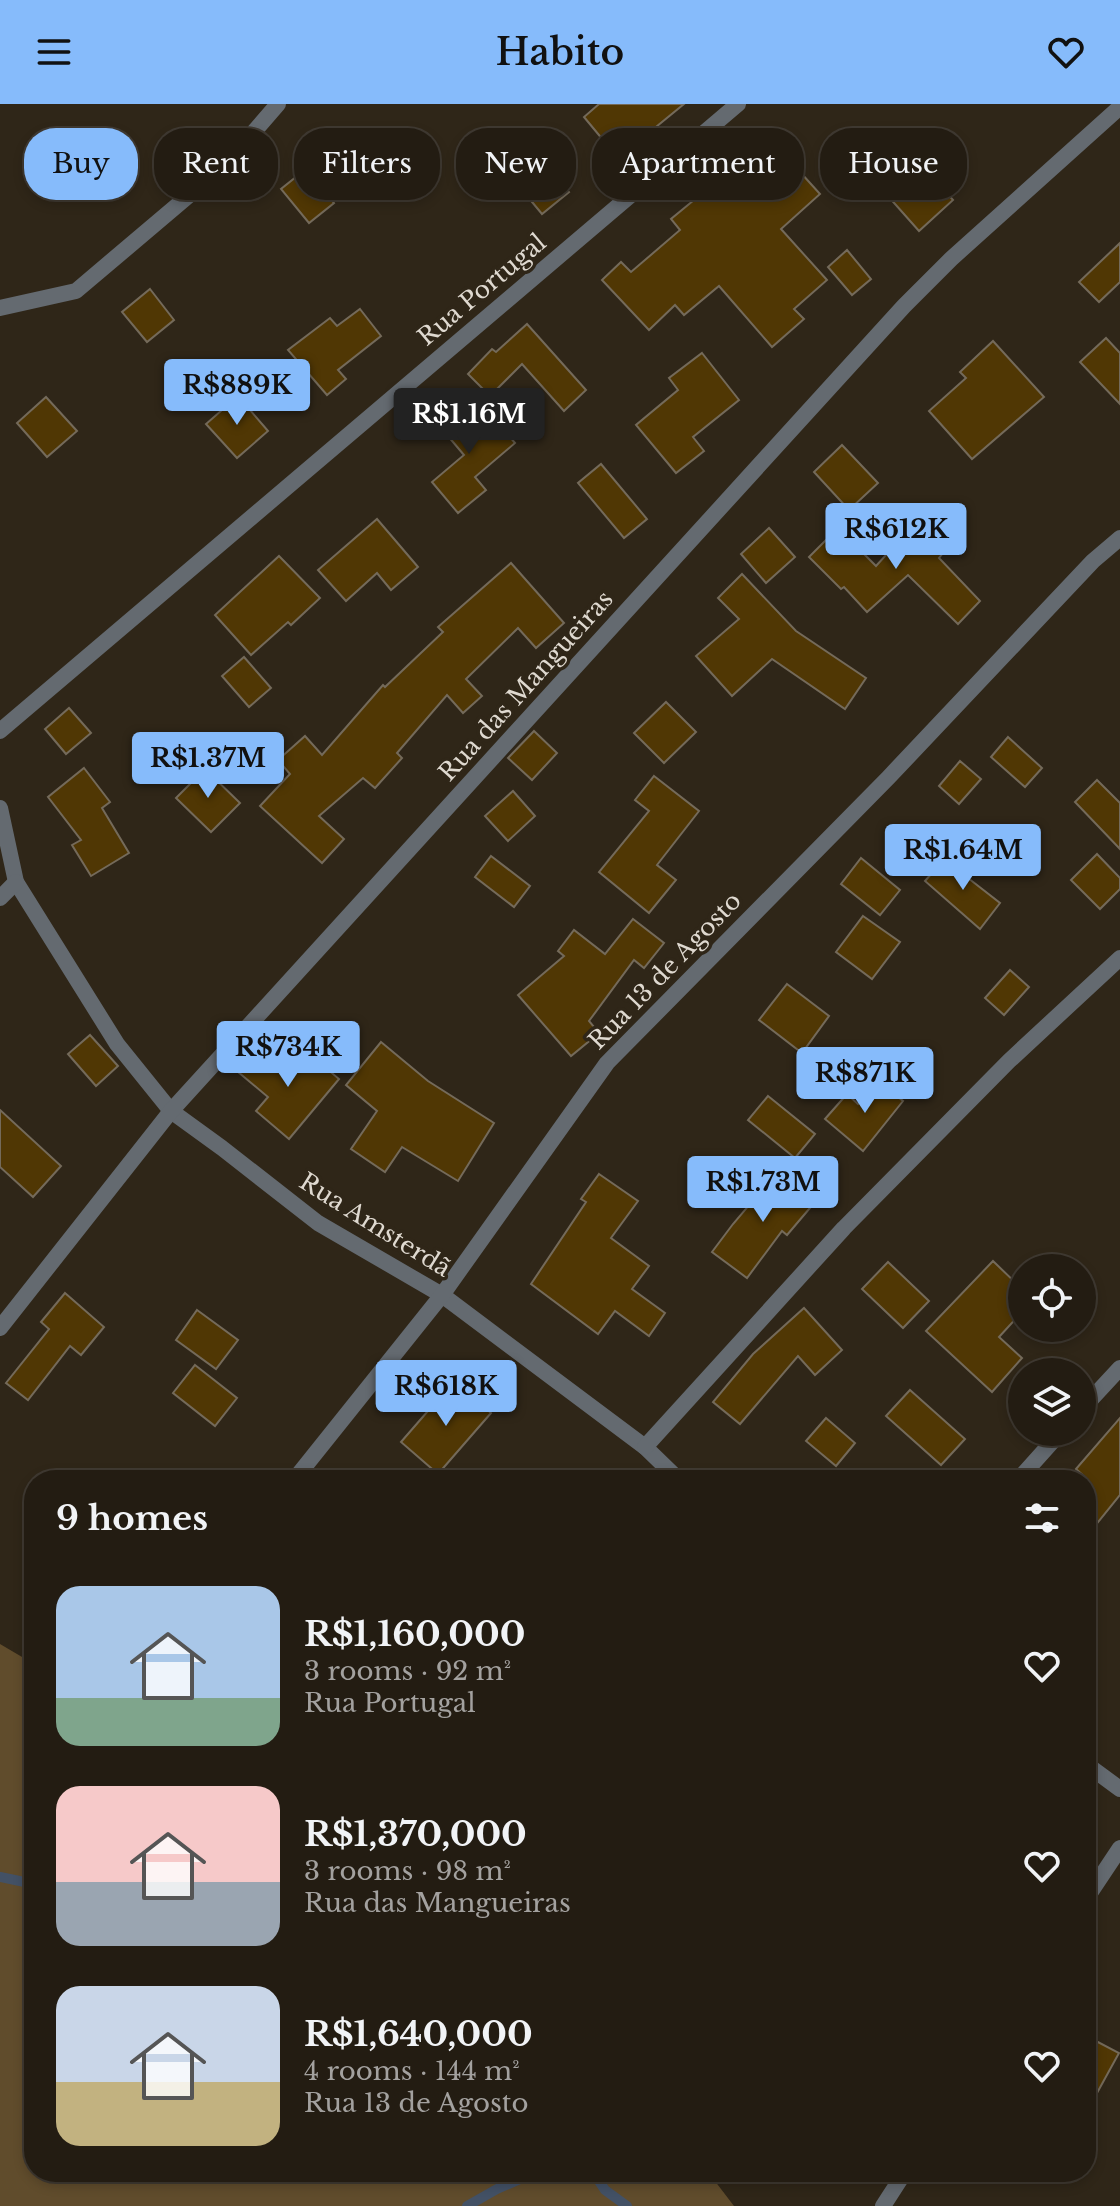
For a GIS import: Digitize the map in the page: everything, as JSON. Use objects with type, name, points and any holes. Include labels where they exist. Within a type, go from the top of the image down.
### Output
[{"type":"street","points":[[0,308],[76,291],[226,164],[278,104]]},
{"type":"street","name":"Rua Portugal","points":[[0,731],[738,104]]},
{"type":"street","name":"Rua das Mangueiras","points":[[0,1328],[171,1111],[904,306],[951,259],[1120,107]]},
{"type":"street","name":"Rua 13 de Agosto","points":[[302,1470],[442,1295],[607,1063],[878,789],[1093,561],[1120,538]]},
{"type":"street","name":"Rua Amsterdã","points":[[0,808],[16,882],[117,1044],[171,1111],[318,1223],[442,1295],[645,1447],[669,1470]]},
{"type":"street","points":[[0,898],[16,882]]},
{"type":"street","points":[[645,1447],[844,1228],[1009,1061],[1120,958]]},
{"type":"street","points":[[1096,1394],[1120,1368]]},
{"type":"street","points":[[1027,1470],[1048,1446]]},
{"type":"street","points":[[1096,1771],[1120,1789]]},
{"type":"street","points":[[1096,1884],[1120,1848]]},
{"type":"street","points":[[883,2206],[899,2182]]},
{"type":"shaded area","points":[[0,1644],[24,1658],[24,2182],[716,2182],[734,2206],[0,2206]]},
{"type":"building","points":[[599,104],[684,104],[655,128],[593,128],[584,117]]},
{"type":"building","points":[[804,176],[820,194],[781,229],[827,280],[794,309],[804,319],[772,347],[719,286],[684,315],[675,305],[649,330],[602,280],[621,262],[631,272],[680,230],[671,219],[694,200],[804,200]]},
{"type":"building","points":[[294,179],[294,200],[332,200],[334,203],[309,223],[281,189]]},
{"type":"building","points":[[530,200],[559,200],[542,214]]},
{"type":"building","points":[[892,200],[953,200],[919,231]]},
{"type":"building","points":[[1120,243],[1120,282],[1099,302],[1079,282]]},
{"type":"building","points":[[847,250],[871,279],[852,295],[828,267]]},
{"type":"building","points":[[150,289],[174,320],[147,342],[122,312]]},
{"type":"building","points":[[360,309],[381,336],[338,370],[346,379],[327,395],[288,350],[330,318],[337,326]]},
{"type":"building","points":[[527,324],[586,390],[564,411],[522,364],[490,396],[468,374],[492,349],[496,352]]},
{"type":"building","points":[[1106,338],[1120,353],[1120,404],[1080,362]]},
{"type":"building","points":[[993,341],[1044,397],[972,459],[929,411],[966,378],[960,372]]},
{"type":"building","points":[[702,353],[739,400],[693,437],[704,451],[676,473],[636,425],[678,390],[669,378]]},
{"type":"building","points":[[238,396],[268,431],[237,458],[206,424]]},
{"type":"building","points":[[46,397],[77,431],[47,457],[17,423]]},
{"type":"building","points":[[462,402],[489,433],[500,425],[515,443],[475,477],[486,490],[458,513],[432,482],[464,455],[437,423]]},
{"type":"building","points":[[842,445],[878,483],[849,510],[814,472]]},
{"type":"building","points":[[601,464],[647,519],[624,538],[578,483]]},
{"type":"building","points":[[377,519],[418,567],[391,590],[377,573],[346,601],[318,570]]},
{"type":"building","points":[[917,521],[947,548],[939,558],[980,601],[958,624],[908,575],[867,612],[809,557],[838,528],[876,566]]},
{"type":"building","points":[[769,528],[795,557],[766,583],[741,554]]},
{"type":"building","points":[[279,556],[320,598],[251,655],[215,615]]},
{"type":"building","points":[[511,563],[564,623],[536,648],[518,628],[466,679],[482,696],[463,713],[447,695],[397,753],[402,758],[375,788],[363,778],[319,816],[344,839],[322,863],[260,806],[290,774],[278,760],[305,736],[322,755],[383,685],[385,687],[443,632],[438,627]]},
{"type":"building","points":[[742,574],[796,631],[866,678],[845,709],[772,659],[732,696],[696,656],[739,619],[718,598]]},
{"type":"building","points":[[244,657],[271,688],[249,707],[222,676]]},
{"type":"building","points":[[666,702],[696,732],[664,763],[634,733]]},
{"type":"building","points":[[69,708],[91,733],[66,754],[45,729]]},
{"type":"building","points":[[534,731],[557,753],[532,780],[508,758]]},
{"type":"building","points":[[1008,737],[1042,768],[1025,787],[991,757]]},
{"type":"building","points":[[960,761],[981,779],[959,804],[939,786]]},
{"type":"building","points":[[84,768],[110,802],[102,808],[129,853],[91,876],[72,845],[81,840],[48,797]]},
{"type":"building","points":[[205,769],[240,803],[211,832],[176,798]]},
{"type":"building","points":[[654,776],[699,811],[657,865],[676,880],[649,913],[599,872],[649,811],[635,800]]},
{"type":"building","points":[[1097,780],[1120,803],[1120,849],[1075,802]]},
{"type":"building","points":[[513,791],[535,816],[508,841],[485,816]]},
{"type":"building","points":[[1097,854],[1120,878],[1120,889],[1100,909],[1071,880]]},
{"type":"building","points":[[491,856],[530,886],[514,907],[475,877]]},
{"type":"building","points":[[947,856],[968,878],[1000,903],[980,929],[925,881]]},
{"type":"building","points":[[861,858],[900,890],[880,915],[841,884]]},
{"type":"building","points":[[863,916],[900,942],[872,979],[836,952]]},
{"type":"building","points":[[633,919],[664,943],[644,968],[634,960],[589,1021],[599,1033],[571,1056],[518,995],[564,956],[558,951],[574,930],[605,954]]},
{"type":"building","points":[[1010,970],[1029,987],[1004,1015],[985,998]]},
{"type":"building","points":[[787,984],[829,1016],[802,1053],[759,1020]]},
{"type":"building","points":[[90,1035],[118,1066],[96,1086],[68,1054]]},
{"type":"building","points":[[381,1042],[428,1081],[494,1123],[458,1181],[402,1147],[385,1172],[351,1149],[377,1111],[346,1085]]},
{"type":"building","points":[[257,1047],[288,1072],[306,1051],[339,1079],[289,1139],[256,1111],[268,1097],[237,1071]]},
{"type":"building","points":[[878,1081],[903,1101],[863,1151],[825,1119],[847,1094],[858,1104]]},
{"type":"building","points":[[768,1096],[815,1134],[795,1158],[748,1120]]},
{"type":"building","points":[[0,1110],[61,1166],[33,1197],[0,1167]]},
{"type":"building","points":[[778,1171],[815,1202],[787,1235],[782,1231],[747,1278],[712,1252]]},
{"type":"building","points":[[599,1174],[638,1201],[611,1238],[649,1266],[632,1289],[665,1313],[649,1336],[615,1311],[598,1334],[531,1284],[586,1202],[581,1199]]},
{"type":"building","points":[[993,1261],[1008,1275],[1008,1327],[999,1337],[1022,1358],[1008,1358],[1008,1374],[992,1392],[926,1331]]},
{"type":"building","points":[[888,1262],[929,1301],[903,1328],[862,1289]]},
{"type":"building","points":[[65,1293],[104,1327],[81,1355],[70,1346],[28,1400],[6,1383],[49,1329],[41,1322]]},
{"type":"building","points":[[804,1308],[842,1350],[815,1375],[798,1356],[740,1424],[713,1402],[753,1354]]},
{"type":"building","points":[[197,1310],[238,1340],[216,1369],[176,1340]]},
{"type":"building","points":[[195,1365],[237,1398],[215,1426],[173,1393]]},
{"type":"building","points":[[454,1381],[491,1413],[441,1470],[433,1470],[401,1442]]},
{"type":"building","points":[[910,1390],[965,1439],[941,1465],[886,1416]]},
{"type":"building","points":[[826,1418],[855,1443],[836,1466],[806,1441]]},
{"type":"building","points":[[1120,1418],[1120,1495],[1096,1525],[1096,1470],[1077,1470]]},
{"type":"building","points":[[1096,2041],[1119,2053],[1096,2095]]},
{"type":"waterway","points":[[0,1877],[24,1882]]},
{"type":"waterway","points":[[467,2206],[513,2182]]},
{"type":"waterway","points":[[600,2182],[605,2190],[627,2206]]}]
